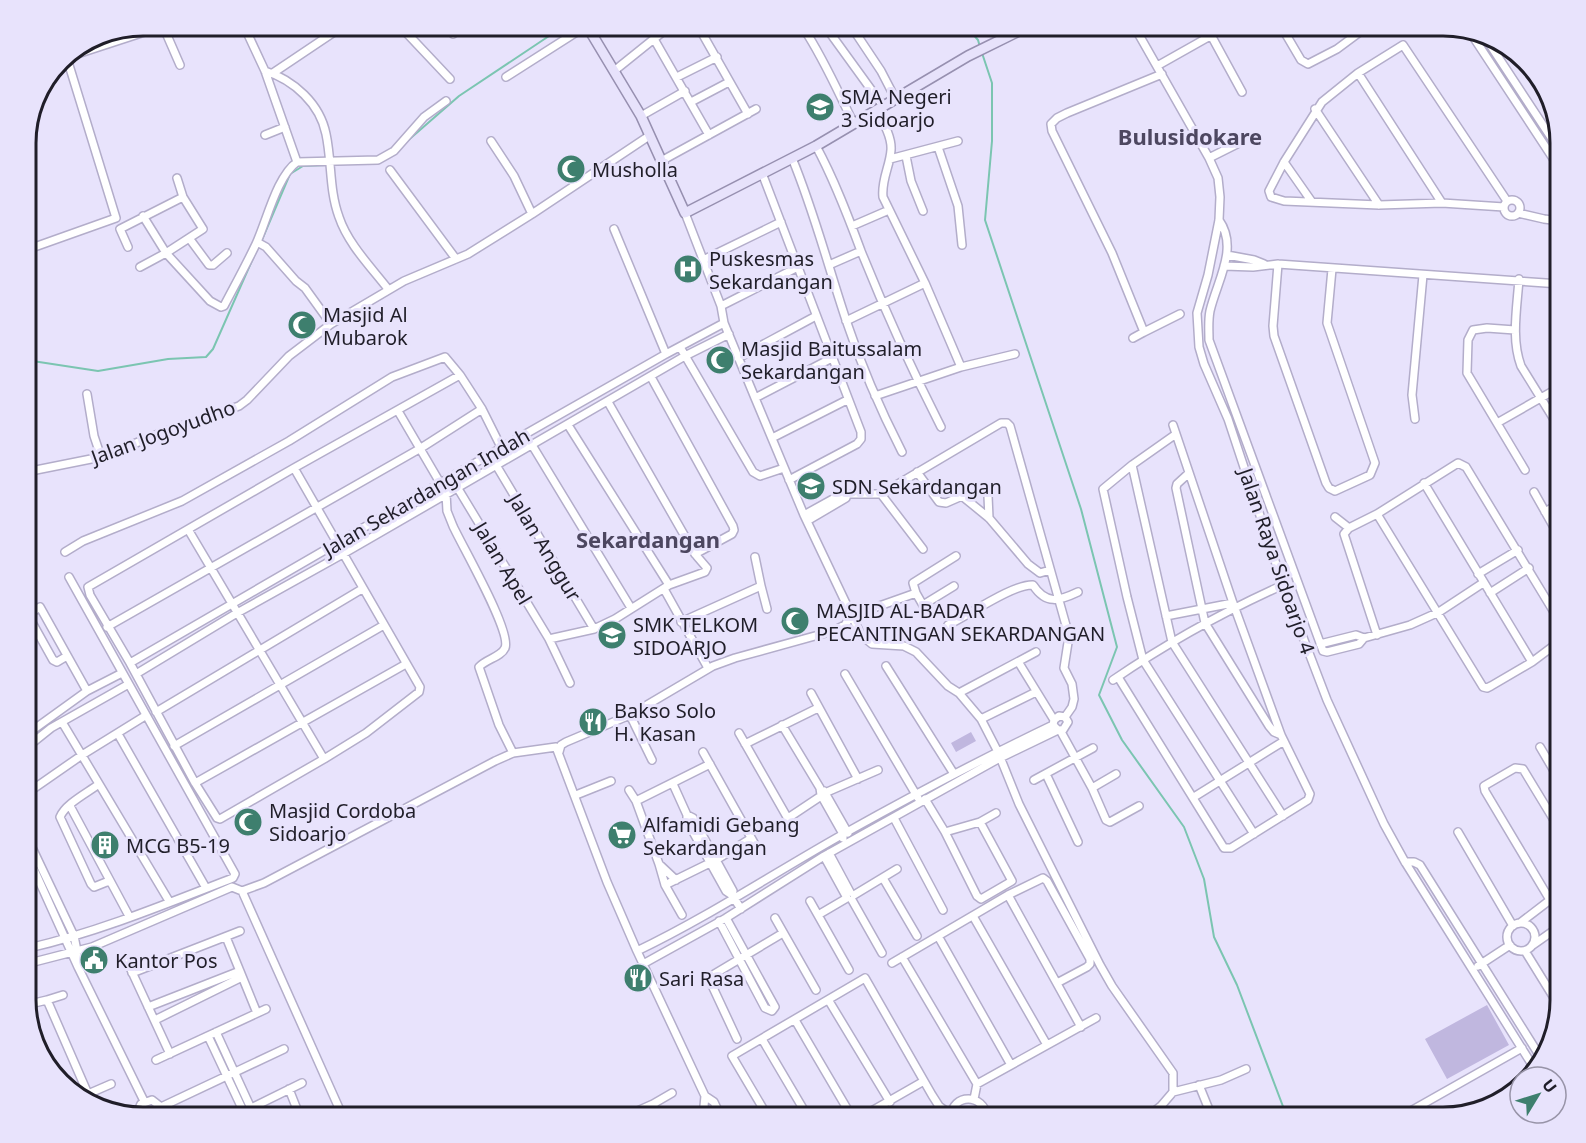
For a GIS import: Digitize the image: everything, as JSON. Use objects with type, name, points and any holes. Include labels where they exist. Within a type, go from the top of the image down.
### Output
[{"type":"main road","points":[[592,36],[641,116],[663,160],[685,213],[816,146],[1002,36]]},
{"type":"street","points":[[167,36],[180,65]]},
{"type":"street","points":[[249,36],[265,71],[297,162]]},
{"type":"street","points":[[273,73],[328,36]]},
{"type":"street","points":[[409,36],[450,79]]},
{"type":"street","points":[[506,77],[570,36]]},
{"type":"street","points":[[614,71],[658,36]]},
{"type":"street","points":[[704,36],[748,114]]},
{"type":"street","points":[[808,36],[821,56],[854,124]]},
{"type":"street","points":[[832,36],[880,108],[891,142],[890,159],[882,189],[889,210],[925,283],[961,367]]},
{"type":"street","points":[[858,36],[881,70],[895,98]]},
{"type":"street","name":"Jalan Raya Sidoarjo 4","points":[[1140,36],[1218,178],[1219,219],[1208,275],[1197,313],[1199,347],[1228,419],[1283,585],[1342,734],[1384,824],[1405,862],[1530,1062]]},
{"type":"street","points":[[1157,66],[1210,36]]},
{"type":"street","points":[[1213,36],[1242,92]]},
{"type":"street","points":[[1287,36],[1301,60],[1308,64],[1337,49],[1355,36]]},
{"type":"street","points":[[93,49],[129,37]]},
{"type":"street","points":[[654,39],[709,135]]},
{"type":"street","points":[[1476,42],[1550,154]]},
{"type":"street","points":[[1518,213],[1520,209],[1514,201],[1506,204],[1379,205],[1284,201],[1275,200],[1269,195],[1269,188],[1316,110],[1327,97],[1358,73],[1403,45],[1506,204],[1504,211],[1509,216],[1518,213],[1550,220]]},
{"type":"street","points":[[1492,48],[1549,135]]},
{"type":"street","points":[[677,77],[717,57]]},
{"type":"street","points":[[69,66],[116,218],[128,247]]},
{"type":"street","points":[[265,71],[273,73],[302,91],[322,120],[326,134],[333,198],[346,233],[388,289]]},
{"type":"street","points":[[1358,73],[1442,203]]},
{"type":"street","points":[[1144,332],[1112,253],[1060,148],[1051,124],[1067,113],[1162,74]]},
{"type":"street","points":[[691,102],[729,82]]},
{"type":"street","points":[[641,116],[685,91]]},
{"type":"street","points":[[143,216],[166,253],[210,301],[221,307],[224,306],[257,242],[286,172],[297,162],[378,160],[394,151],[425,116],[446,101]]},
{"type":"street","points":[[663,160],[756,109]]},
{"type":"street","points":[[1316,110],[1379,205]]},
{"type":"street","points":[[265,135],[285,127]]},
{"type":"street","name":"Jalan Jogoyudho","points":[[36,470],[101,457],[171,429],[239,406],[290,356],[331,324],[388,289],[456,259],[532,214],[649,136]]},
{"type":"street","points":[[490,141],[514,176],[532,214]]},
{"type":"street","points":[[890,159],[958,141]]},
{"type":"street","points":[[1209,158],[1237,144]]},
{"type":"street","points":[[816,146],[918,382],[941,427]]},
{"type":"street","points":[[938,147],[958,206],[962,245]]},
{"type":"street","points":[[906,156],[911,181],[923,211]]},
{"type":"street","points":[[792,158],[814,213],[846,321],[875,396],[902,452]]},
{"type":"street","points":[[1284,162],[1312,201]]},
{"type":"street","points":[[390,170],[456,259]]},
{"type":"street","points":[[762,173],[861,438],[857,444],[789,480]]},
{"type":"street","points":[[140,267],[202,231],[203,227],[183,197],[177,178]]},
{"type":"street","points":[[120,229],[183,197]]},
{"type":"street","points":[[852,226],[889,210]]},
{"type":"street","points":[[685,213],[721,306],[724,323],[754,398],[805,518],[861,635],[872,644],[904,646],[916,652],[948,686],[959,693],[981,719],[999,754],[1019,804],[1112,986],[1173,1073],[1173,1092]]},
{"type":"street","points":[[36,246],[116,218]]},
{"type":"street","points":[[1219,219],[1228,236],[1227,255],[1209,314],[1209,340],[1323,651],[1359,644],[1364,638],[1410,625],[1439,612],[1484,583]]},
{"type":"street","points":[[703,260],[781,222]]},
{"type":"street","points":[[614,229],[666,354]]},
{"type":"street","points":[[189,238],[209,265],[213,265],[226,253]]},
{"type":"street","points":[[257,242],[266,248],[305,288],[331,324]]},
{"type":"street","points":[[829,265],[861,251]]},
{"type":"street","points":[[1227,255],[1264,264]]},
{"type":"street","points":[[1224,266],[1253,267],[1278,264],[1550,283]]},
{"type":"street","points":[[1278,264],[1274,336],[1326,483],[1335,491],[1370,475],[1375,463],[1327,323],[1332,269]]},
{"type":"street","points":[[721,306],[798,267]]},
{"type":"street","points":[[1415,419],[1412,395],[1423,275]]},
{"type":"street","points":[[1519,279],[1515,330],[1518,357],[1550,413]]},
{"type":"street","points":[[846,321],[925,283]]},
{"type":"street","points":[[1133,338],[1180,314]]},
{"type":"street","points":[[738,358],[816,316]]},
{"type":"street","name":"Jalan Sekardangan Indah","points":[[130,663],[501,448],[724,323]]},
{"type":"street","points":[[1515,330],[1487,328],[1473,330],[1468,340],[1467,373],[1525,470]]},
{"type":"street","name":"Jalan Sekardangan Indah","points":[[136,674],[446,493],[532,446],[685,356],[729,334]]},
{"type":"street","points":[[680,347],[753,472],[760,476],[784,468]]},
{"type":"street","points":[[875,396],[961,367],[1015,354]]},
{"type":"street","points":[[65,552],[83,541],[182,501],[289,441],[392,377],[446,357],[482,409],[507,459]]},
{"type":"street","points":[[754,398],[832,358]]},
{"type":"street","points":[[294,468],[420,687],[419,692],[366,733],[219,819],[174,746],[130,663],[90,595],[88,587],[189,531],[294,468],[460,375]]},
{"type":"street","points":[[651,377],[734,530],[732,534],[695,554]]},
{"type":"street","points":[[1497,423],[1550,393]]},
{"type":"street","points":[[87,394],[94,436],[101,457]]},
{"type":"street","points":[[592,396],[599,407]]},
{"type":"street","points":[[772,438],[847,400]]},
{"type":"street","points":[[549,639],[594,629],[666,587],[706,571],[707,568],[695,554],[608,402]]},
{"type":"street","points":[[108,627],[421,448],[482,409]]},
{"type":"street","points":[[398,411],[442,484],[446,493],[445,502],[450,518],[471,564],[499,615],[506,640],[503,651],[479,667],[499,724],[513,753]]},
{"type":"street","points":[[805,518],[842,494],[881,495],[1001,423],[1007,423],[1010,426],[1069,636],[1064,668],[1074,691],[1072,707],[1065,717]]},
{"type":"street","points":[[568,425],[666,587],[681,622],[708,668]]},
{"type":"street","points":[[1173,425],[1234,605],[1283,738],[1310,794],[1310,798],[1283,816],[1231,848],[1224,848],[1194,797],[1116,679],[1234,605],[1283,585]]},
{"type":"street","points":[[1176,434],[1103,489],[1143,660],[1254,834]]},
{"type":"street","points":[[532,446],[631,608]]},
{"type":"street","points":[[1377,635],[1343,538],[1344,534],[1349,528],[1377,514],[1454,464],[1461,463],[1467,467],[1550,605]]},
{"type":"street","name":"Jalan Anggur","points":[[496,465],[594,629]]},
{"type":"street","points":[[1132,465],[1173,642],[1283,816]]},
{"type":"street","points":[[917,472],[939,502],[946,503],[978,486],[985,487],[988,496],[989,518]]},
{"type":"street","points":[[1189,473],[1177,483],[1176,488],[1205,623],[1269,726],[1283,738]]},
{"type":"street","points":[[1424,483],[1532,662]]},
{"type":"street","name":"Jalan Apel","points":[[457,487],[549,639],[570,683]]},
{"type":"street","points":[[1534,492],[1550,521]]},
{"type":"street","points":[[881,495],[922,549]]},
{"type":"street","points":[[963,496],[989,518],[1028,564],[1035,569],[1049,566]]},
{"type":"street","points":[[1545,512],[1550,509]]},
{"type":"street","points":[[1377,514],[1483,687],[1487,688],[1532,662],[1550,648]]},
{"type":"street","points":[[1335,517],[1349,528]]},
{"type":"street","points":[[189,531],[324,759]]},
{"type":"street","points":[[1478,574],[1518,550]]},
{"type":"street","points":[[928,614],[913,583],[956,556]]},
{"type":"street","points":[[755,557],[767,609]]},
{"type":"street","points":[[1490,593],[1529,568]]},
{"type":"street","points":[[36,946],[74,936],[233,878],[235,874],[127,685],[69,577]]},
{"type":"street","points":[[948,625],[1008,592],[1029,584],[1033,585],[1044,598],[1058,599],[1078,592]]},
{"type":"street","points":[[681,622],[761,586]]},
{"type":"street","points":[[923,605],[954,586]]},
{"type":"street","points":[[156,712],[362,589]]},
{"type":"street","points":[[559,752],[561,745],[566,742],[630,715],[708,668],[735,658],[833,631],[845,625],[851,616],[916,593]]},
{"type":"street","points":[[1166,616],[1234,605]]},
{"type":"street","points":[[36,610],[40,607],[87,691]]},
{"type":"street","points":[[1298,622],[1310,618]]},
{"type":"street","points":[[174,746],[384,625]]},
{"type":"street","points":[[36,627],[53,660],[57,662],[67,656]]},
{"type":"street","points":[[959,693],[1036,652]]},
{"type":"street","points":[[1019,663],[1076,758],[1108,822],[1139,806]]},
{"type":"street","points":[[195,783],[406,664]]},
{"type":"street","points":[[886,666],[954,774]]},
{"type":"street","points":[[36,728],[87,691],[122,673]]},
{"type":"street","points":[[844,674],[923,802],[945,832],[977,896],[981,899],[1012,881],[980,822]]},
{"type":"street","points":[[36,741],[62,722],[127,685]]},
{"type":"street","points":[[981,719],[1036,692]]},
{"type":"street","points":[[811,693],[858,779]]},
{"type":"street","points":[[745,744],[818,708]]},
{"type":"street","points":[[630,715],[651,760]]},
{"type":"street","points":[[36,787],[145,716]]},
{"type":"street","points":[[1056,726],[1059,716],[1065,717]]},
{"type":"street","points":[[637,951],[667,937],[845,833],[954,774],[1056,726],[1068,726],[1065,717]]},
{"type":"street","points":[[62,722],[169,901]]},
{"type":"street","points":[[782,725],[850,841]]},
{"type":"street","points":[[739,733],[795,831]]},
{"type":"street","points":[[118,734],[206,888]]},
{"type":"street","points":[[1194,797],[1222,781],[1283,738]]},
{"type":"street","points":[[36,962],[104,942],[232,887],[242,891],[264,883],[484,766],[513,753],[556,747],[576,795],[592,844],[637,951],[705,1096],[704,1107]]},
{"type":"street","points":[[1540,747],[1550,764]]},
{"type":"street","points":[[1034,780],[1093,748]]},
{"type":"street","points":[[703,753],[758,850]]},
{"type":"street","points":[[643,964],[726,918],[843,845],[923,802],[999,754]]},
{"type":"street","points":[[636,801],[710,764]]},
{"type":"street","points":[[1550,814],[1523,769],[1515,768],[1484,786],[1550,900],[1516,924],[1508,935],[1510,945],[1518,951],[1525,951],[1550,933]]},
{"type":"street","points":[[788,818],[822,792],[878,770]]},
{"type":"street","points":[[1046,774],[1078,842]]},
{"type":"street","points":[[1092,788],[1116,774]]},
{"type":"street","points":[[576,795],[611,781]]},
{"type":"street","points":[[99,784],[69,806],[60,816],[91,884],[94,886],[109,881]]},
{"type":"street","points":[[673,784],[687,815],[693,818],[704,846],[721,874],[726,891],[734,897],[741,909]]},
{"type":"street","points":[[629,789],[636,801],[665,885],[682,915]]},
{"type":"street","points":[[69,806],[129,916]]},
{"type":"street","points":[[945,832],[980,822],[996,813]]},
{"type":"street","points":[[894,818],[943,910]]},
{"type":"street","points":[[1458,832],[1516,924]]},
{"type":"street","points":[[843,845],[845,833]]},
{"type":"street","points":[[665,885],[750,839]]},
{"type":"street","points":[[826,855],[882,953]]},
{"type":"street","points":[[36,856],[74,936],[74,952],[78,968],[144,1101]]},
{"type":"street","points":[[1405,862],[1420,865],[1537,1051]]},
{"type":"street","points":[[659,864],[676,880]]},
{"type":"street","points":[[818,915],[897,869]]},
{"type":"street","points":[[36,874],[65,939],[74,952]]},
{"type":"street","points":[[883,878],[917,936]]},
{"type":"street","points":[[892,963],[1008,895],[1043,878],[1047,881],[1090,959],[1087,967],[1057,982]]},
{"type":"street","points":[[242,891],[338,1107]]},
{"type":"street","points":[[1008,895],[1081,1027]]},
{"type":"street","points":[[810,901],[849,970]]},
{"type":"street","points":[[725,904],[726,918],[765,1008],[772,1011],[776,1007],[744,958]]},
{"type":"street","points":[[973,916],[1047,1045]]},
{"type":"street","points":[[775,918],[816,990]]},
{"type":"street","points":[[1516,924],[1528,924],[1533,930],[1535,938],[1533,945]]},
{"type":"street","points":[[132,973],[240,932]]},
{"type":"street","points":[[737,1039],[709,979],[783,933]]},
{"type":"street","points":[[938,936],[1011,1065]]},
{"type":"street","points":[[226,937],[257,1013]]},
{"type":"street","points":[[667,937],[672,947]]},
{"type":"street","points":[[1473,969],[1510,945]]},
{"type":"street","points":[[1525,951],[1550,991]]},
{"type":"street","points":[[902,957],[977,1084],[974,1099]]},
{"type":"street","points":[[126,959],[170,1054]]},
{"type":"street","points":[[148,1007],[241,974]]},
{"type":"street","points":[[154,1020],[241,974]]},
{"type":"street","points":[[762,1107],[732,1056],[865,978],[940,1107]]},
{"type":"street","points":[[36,1003],[63,995]]},
{"type":"street","points":[[47,1000],[82,1088]]},
{"type":"street","points":[[829,1000],[890,1102]]},
{"type":"street","points":[[156,1060],[266,1009]]},
{"type":"street","points":[[977,1084],[1096,1018]]},
{"type":"street","points":[[795,1020],[846,1107]]},
{"type":"street","points":[[216,1032],[235,1072],[245,1107]]},
{"type":"street","points":[[208,1036],[244,1107]]},
{"type":"street","points":[[762,1039],[802,1107]]},
{"type":"street","points":[[139,1107],[144,1101],[152,1100],[162,1107],[284,1048]]},
{"type":"street","points":[[1419,1107],[1522,1048]]},
{"type":"street","points":[[1160,1107],[1173,1092],[1221,1080],[1246,1069]]},
{"type":"street","points":[[881,1107],[924,1081]]},
{"type":"street","points":[[258,1107],[302,1083]]},
{"type":"street","points":[[90,1093],[111,1084]]},
{"type":"street","points":[[1199,1085],[1208,1107]]},
{"type":"street","points":[[289,1089],[296,1107]]},
{"type":"street","points":[[647,1107],[672,1093]]},
{"type":"street","points":[[705,1096],[714,1102],[716,1107]]},
{"type":"street","points":[[954,1107],[956,1103],[968,1098],[974,1099],[983,1107]]},
{"type":"shaded area","points":[[971,732],[976,741],[956,752],[951,743]]},
{"type":"shaded area","points":[[1487,1005],[1509,1045],[1447,1079],[1425,1039]]},
{"type":"waterway","points":[[405,143],[459,96],[549,36]]},
{"type":"waterway","points":[[975,36],[980,47]]},
{"type":"waterway","points":[[982,53],[992,83],[992,141],[985,220],[1081,509],[1117,647],[1099,695],[1122,740],[1184,827],[1204,879],[1214,937],[1237,985],[1283,1107]]},
{"type":"waterway","points":[[261,242],[290,174],[303,166],[325,165]]},
{"type":"waterway","points":[[36,362],[98,371],[168,359],[206,357],[213,349],[258,247]]},
{"type":"place","name":"SMA Negeri 3 Sidoarjo","points":[[820,107]]},
{"type":"place","name":"Musholla","points":[[571,169]]},
{"type":"place","name":"Puskesmas Sekardangan","points":[[688,269]]},
{"type":"place","name":"Masjid Al Mubarok","points":[[302,325]]},
{"type":"place","name":"Masjid Baitussalam Sekardangan","points":[[720,360]]},
{"type":"place","name":"SDN Sekardangan","points":[[811,486]]},
{"type":"place","name":"MASJID AL-BADAR PECANTINGAN SEKARDANGAN","points":[[795,621]]},
{"type":"place","name":"SMK TELKOM SIDOARJO","points":[[612,635]]},
{"type":"place","name":"Bakso Solo H. Kasan","points":[[593,722]]},
{"type":"place","name":"Masjid Cordoba Sidoarjo","points":[[248,822]]},
{"type":"place","name":"Alfamidi Gebang Sekardangan","points":[[622,835]]},
{"type":"place","name":"MCG B5-19","points":[[105,845]]},
{"type":"place","name":"Kantor Pos","points":[[94,960]]},
{"type":"place","name":"Sari Rasa","points":[[638,978]]},
{"type":"district","name":"Bulusidokare","points":[[1190,136]]},
{"type":"district","name":"Sekardangan","points":[[648,539]]}]
